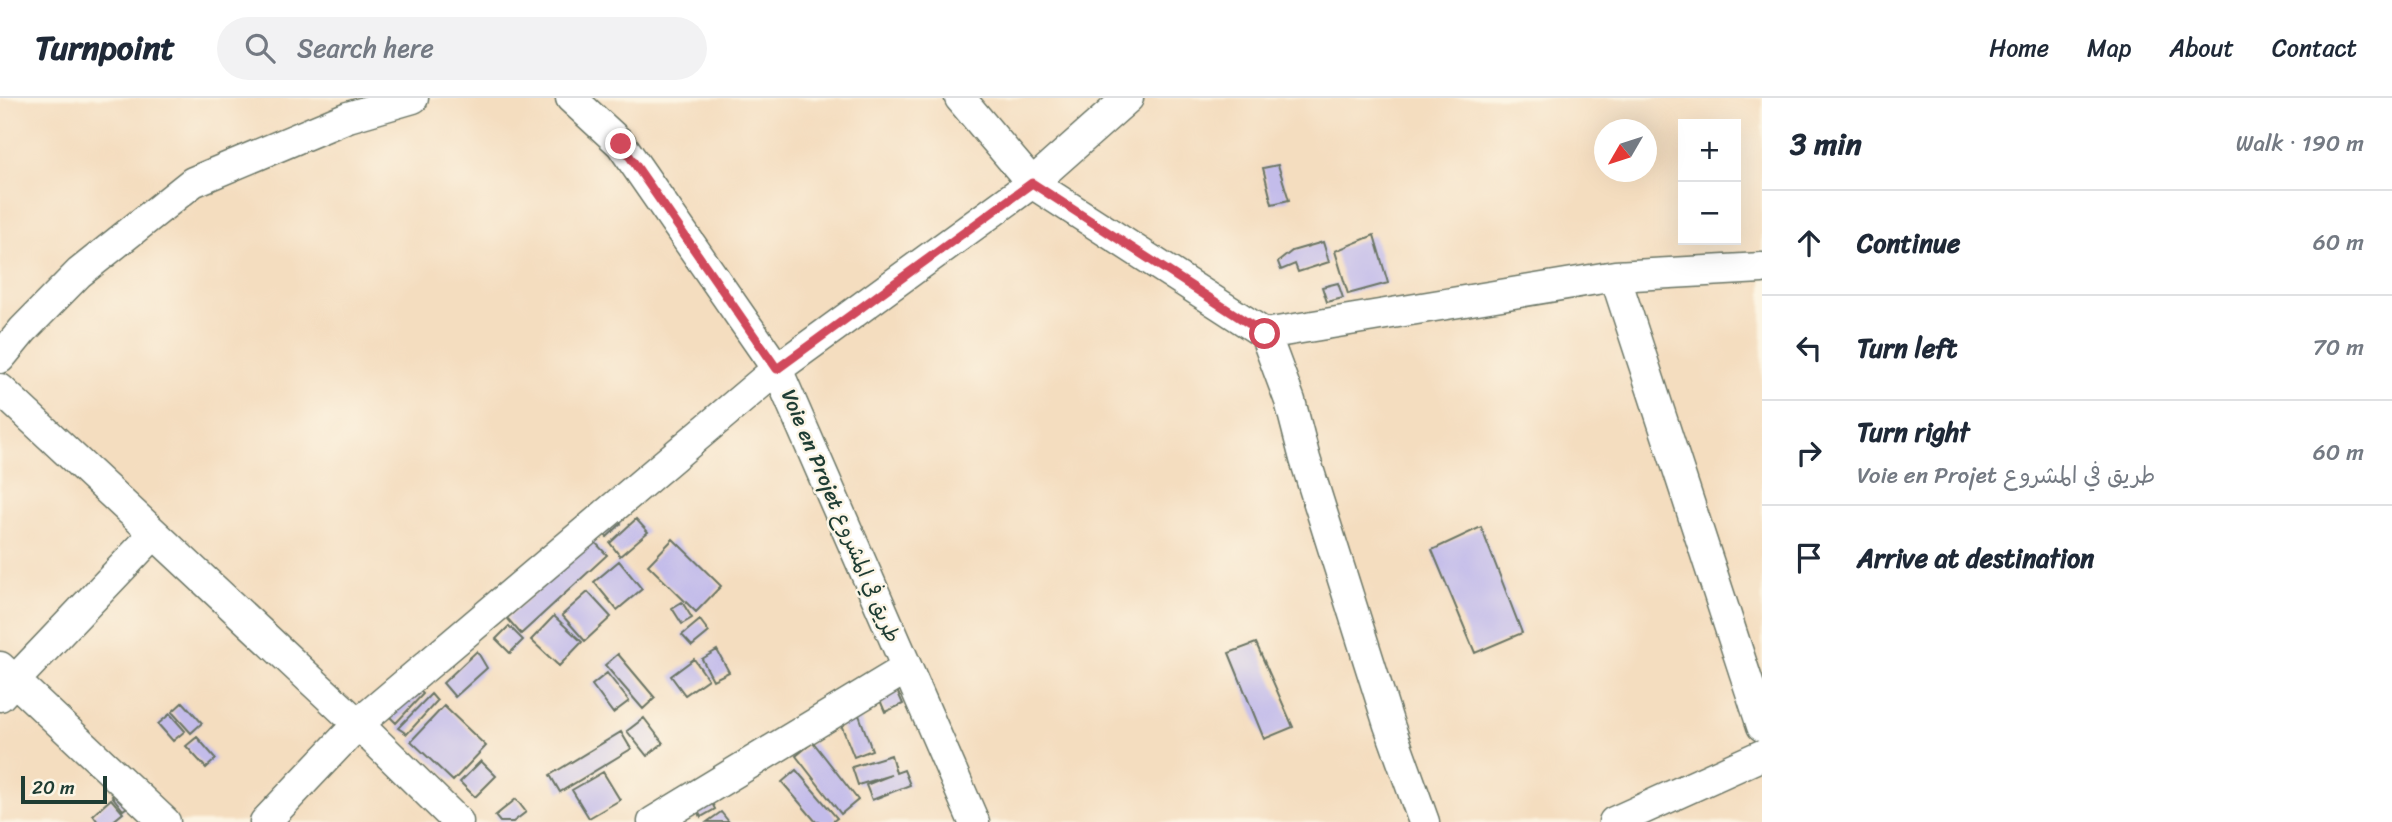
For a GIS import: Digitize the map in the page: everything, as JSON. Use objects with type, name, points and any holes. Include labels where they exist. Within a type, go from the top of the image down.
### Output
[{"type":"street","points":[[0,358],[23,330],[79,273],[193,182],[348,117],[413,98]]},
{"type":"street","name":"Voie en Projet طريق في المشروع","points":[[571,98],[621,144],[777,369],[974,822]]},
{"type":"street","points":[[960,98],[1032,183],[1265,334],[1290,401],[1305,459],[1389,725],[1424,822]]},
{"type":"street","points":[[265,822],[358,724],[777,369],[1032,183],[1128,98]]},
{"type":"street","points":[[1265,334],[1615,276],[1762,268]]},
{"type":"street","points":[[1615,276],[1762,726]]},
{"type":"street","points":[[0,389],[358,724],[458,822]]},
{"type":"street","points":[[153,534],[5,682],[165,822]]},
{"type":"street","points":[[653,822],[907,668]]},
{"type":"street","points":[[1614,822],[1660,814],[1762,755]]},
{"type":"building","points":[[1278,165],[1289,200],[1272,204],[1263,168]]},
{"type":"building","points":[[1374,235],[1388,283],[1348,294],[1335,251]]},
{"type":"building","points":[[1323,242],[1329,262],[1298,272],[1295,264],[1281,270],[1278,262],[1292,251]]},
{"type":"building","points":[[1338,283],[1343,298],[1327,302],[1322,287]]},
{"type":"building","points":[[614,516],[621,524],[607,537],[599,529]]},
{"type":"building","points":[[636,519],[648,532],[620,556],[610,543]]},
{"type":"building","points":[[1481,527],[1522,633],[1475,653],[1432,550]]},
{"type":"building","points":[[673,539],[721,586],[696,612],[648,565]]},
{"type":"building","points":[[593,540],[607,555],[521,634],[507,618]]},
{"type":"building","points":[[619,561],[642,589],[617,610],[594,582]]},
{"type":"building","points":[[588,592],[611,617],[585,641],[562,615]]},
{"type":"building","points":[[682,602],[692,618],[682,624],[672,608]]},
{"type":"building","points":[[554,616],[582,642],[559,666],[531,640]]},
{"type":"building","points":[[700,620],[709,632],[692,646],[682,635]]},
{"type":"building","points":[[509,626],[523,640],[510,653],[496,639]]},
{"type":"building","points":[[1256,643],[1293,727],[1264,739],[1229,653]]},
{"type":"building","points":[[717,650],[729,672],[713,680],[702,659]]},
{"type":"building","points":[[477,651],[487,668],[455,697],[443,683]]},
{"type":"building","points":[[618,654],[655,698],[643,709],[605,665]]},
{"type":"building","points":[[694,659],[708,679],[685,695],[671,676]]},
{"type":"building","points":[[607,673],[629,701],[613,713],[592,685]]},
{"type":"building","points":[[895,686],[903,704],[885,712],[877,693]]},
{"type":"building","points":[[417,687],[423,694],[396,723],[388,715]]},
{"type":"building","points":[[431,694],[437,701],[407,734],[398,728]]},
{"type":"building","points":[[183,702],[202,723],[191,733],[172,712]]},
{"type":"building","points":[[444,706],[486,746],[453,781],[411,741]]},
{"type":"building","points":[[170,714],[185,731],[173,741],[158,724]]},
{"type":"building","points":[[859,715],[872,750],[854,757],[840,722]]},
{"type":"building","points":[[644,718],[663,743],[647,756],[627,731]]},
{"type":"building","points":[[621,732],[631,749],[560,792],[550,775]]},
{"type":"building","points":[[197,737],[216,759],[206,768],[186,746]]},
{"type":"building","points":[[813,742],[858,800],[841,814],[796,756]]},
{"type":"building","points":[[891,755],[896,773],[904,770],[910,785],[872,800],[866,785],[891,775],[858,785],[852,767]]},
{"type":"building","points":[[481,761],[496,776],[475,797],[460,782]]},
{"type":"building","points":[[796,770],[837,818],[832,822],[816,822],[782,782]]},
{"type":"building","points":[[603,772],[620,800],[589,818],[572,790]]},
{"type":"building","points":[[124,787],[135,801],[123,810],[112,796]]},
{"type":"building","points":[[709,797],[715,809],[701,817],[695,805]]},
{"type":"building","points":[[111,799],[123,813],[112,822],[98,822],[93,815]]},
{"type":"building","points":[[516,799],[526,812],[513,822],[500,822],[495,816]]},
{"type":"building","points":[[721,812],[729,822],[707,822]]},
{"type":"route","points":[[621,144],[777,369],[1032,183],[1265,334]]}]
